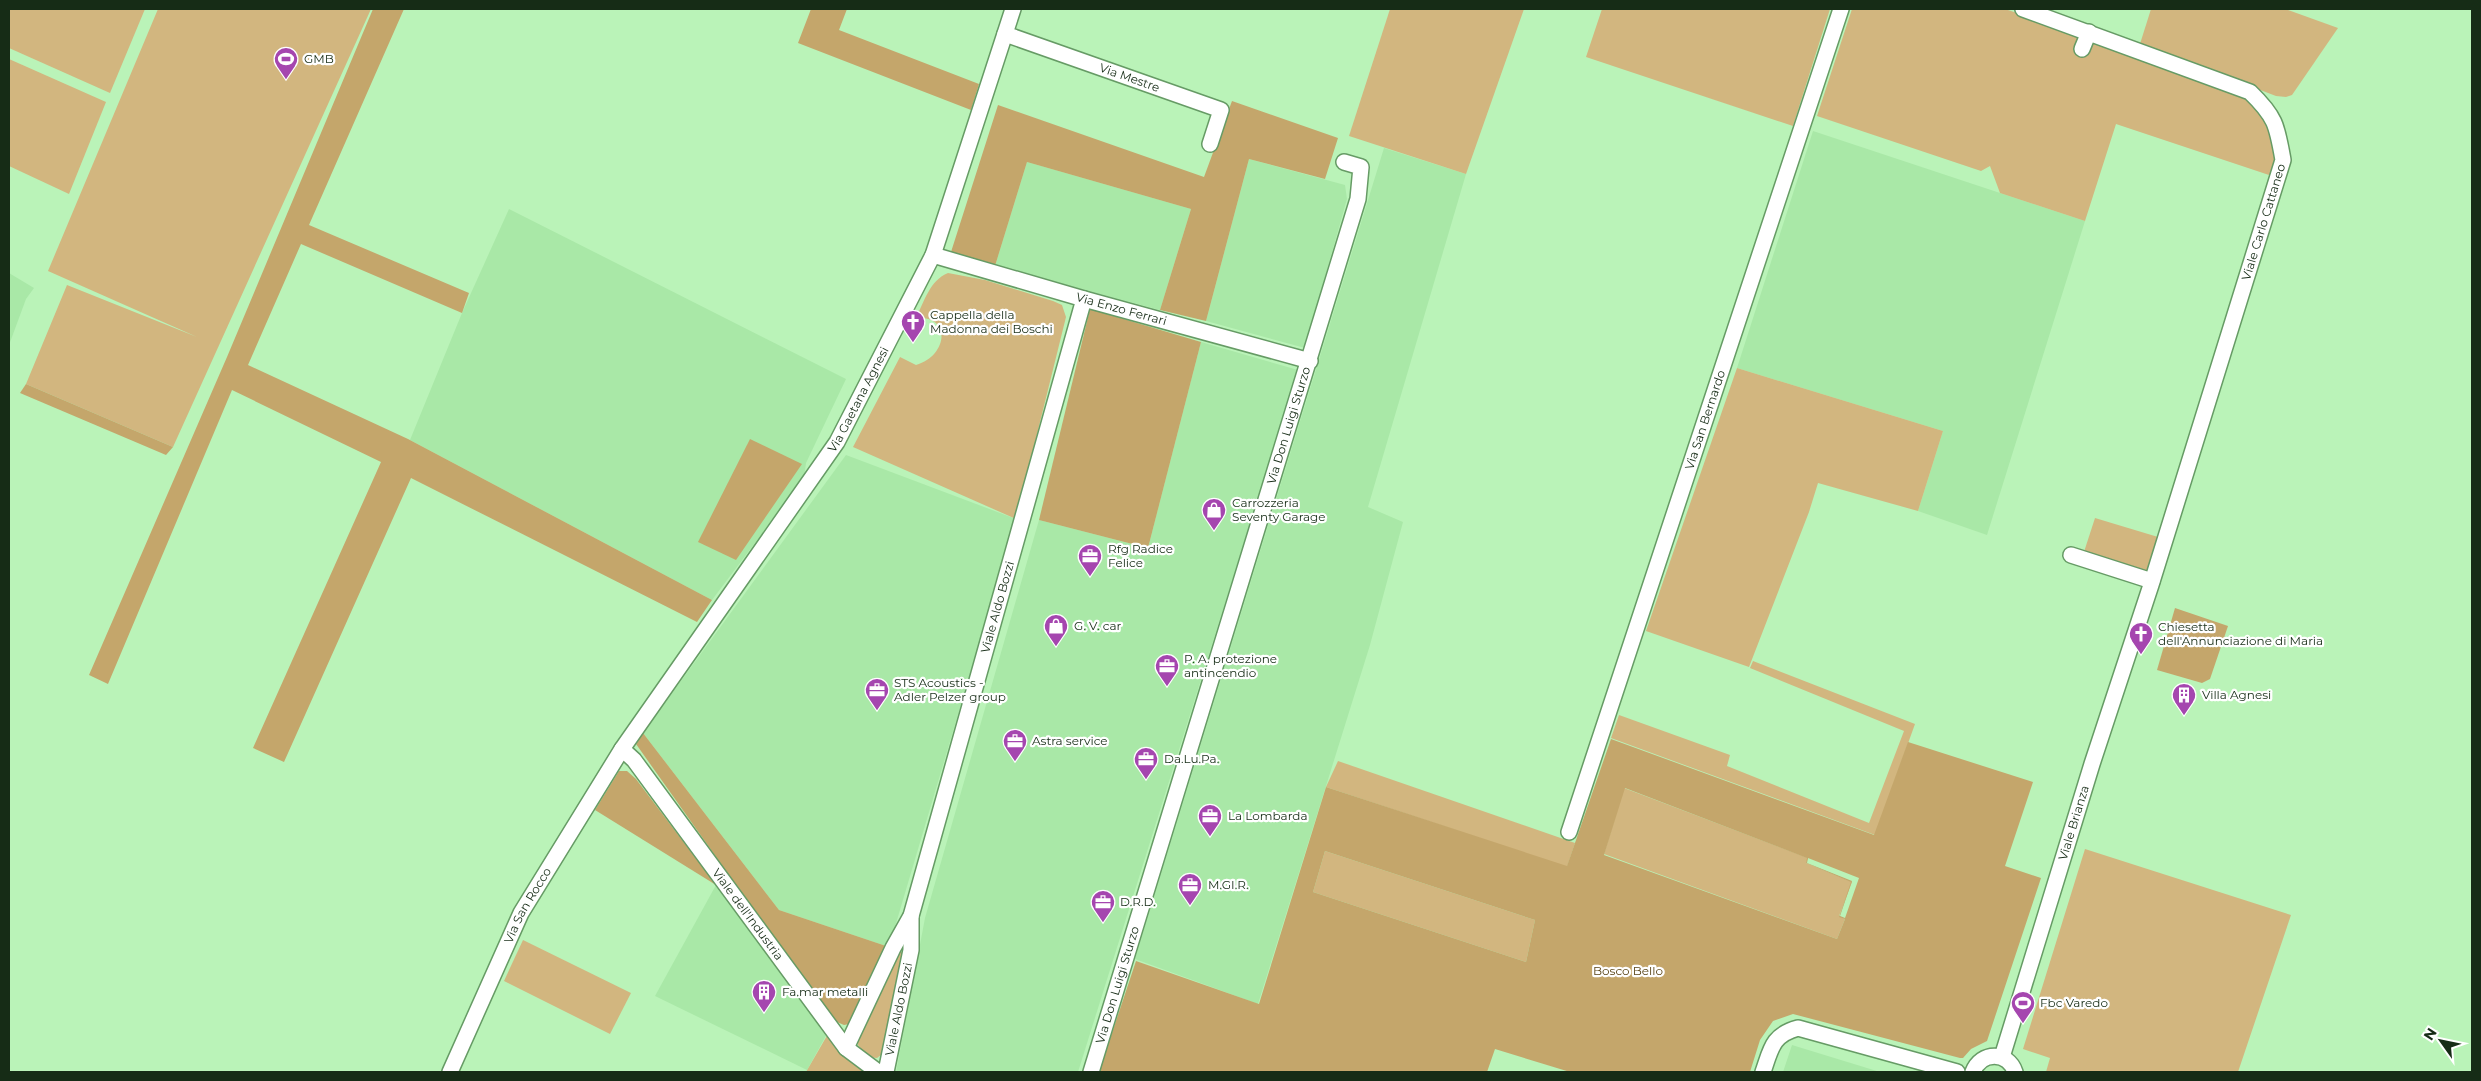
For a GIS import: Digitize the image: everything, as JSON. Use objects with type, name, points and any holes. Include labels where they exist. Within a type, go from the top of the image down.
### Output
[{"type":"street","name":"Via Gaetana Agnesi","points":[[622,749],[837,442],[934,255],[1013,9]]},
{"type":"street","name":"Via San Bernardo","points":[[1569,832],[1842,9]]},
{"type":"street","name":"Viale Carlo Cattaneo","points":[[2023,9],[2250,92],[2270,112],[2279,134],[2283,160],[2151,585]]},
{"type":"street","points":[[2082,49],[2089,32]]},
{"type":"street","name":"Via Mestre","points":[[1005,34],[1220,110],[1210,144]]},
{"type":"street","name":"Via Don Luigi Sturzo","points":[[1091,1072],[1310,361],[1358,198],[1361,167],[1344,162]]},
{"type":"street","name":"Via Enzo Ferrari","points":[[934,255],[1084,299],[1310,361]]},
{"type":"street","name":"Viale Aldo Bozzi","points":[[846,1048],[893,948],[911,916],[1084,299]]},
{"type":"street","points":[[2071,555],[2151,585]]},
{"type":"street","name":"Viale Brianza","points":[[2002,1057],[2092,764],[2151,585]]},
{"type":"street","name":"Viale dell'Industria","points":[[622,749],[634,760],[846,1048],[878,1072]]},
{"type":"street","name":"Via San Rocco","points":[[450,1072],[521,913],[622,749]]},
{"type":"street","name":"Viale Aldo Bozzi","points":[[886,1072],[911,950],[911,916]]},
{"type":"street","points":[[1763,1072],[1770,1050],[1778,1037],[1786,1031],[1798,1028],[1957,1072]]},
{"type":"street","points":[[1973,1072],[1982,1060],[1995,1056],[2002,1057],[2008,1061],[2015,1072]]},
{"type":"shaded area","points":[[9,9],[145,9],[110,93],[9,48]]},
{"type":"shaded area","points":[[158,9],[371,9],[173,447],[26,384],[67,285],[197,337],[48,271]]},
{"type":"shaded area","points":[[1390,9],[1524,9],[1466,174],[1349,136]]},
{"type":"shaded area","points":[[1602,9],[1830,9],[1793,126],[1586,57]]},
{"type":"shaded area","points":[[1852,9],[2005,9],[2091,38],[2246,97],[2266,124],[2273,142],[2274,164],[2272,176],[2116,124],[2085,221],[2000,193],[1990,166],[1981,171],[1817,116]]},
{"type":"shaded area","points":[[2151,9],[2285,9],[2338,28],[2292,95],[2286,97],[2276,96],[2140,44]]},
{"type":"shaded area","points":[[9,59],[106,102],[69,194],[9,166]]},
{"type":"shaded area","points":[[1813,131],[2085,221],[1987,535],[1918,511],[1943,431],[1737,368]]},
{"type":"shaded area","points":[[1384,148],[1466,174],[1368,507],[1403,522],[1370,645],[1258,1004],[1135,959]]},
{"type":"shaded area","points":[[1249,159],[1345,185],[1347,199],[1305,348],[1206,321]]},
{"type":"shaded area","points":[[1027,162],[1191,209],[1160,310],[995,266]]},
{"type":"shaded area","points":[[509,209],[846,379],[806,463],[804,478],[712,600],[410,440],[462,313]]},
{"type":"shaded area","points":[[9,273],[34,288],[26,299],[9,345]]},
{"type":"shaded area","points":[[948,273],[985,280],[1053,301],[1062,305],[1066,317],[1016,519],[853,447],[900,357],[916,365],[927,360],[940,345],[942,337],[936,323],[928,319],[916,318],[932,286]]},
{"type":"shaded area","points":[[1201,342],[1298,370],[1078,1072],[896,1072],[925,918],[1039,520],[1148,548]]},
{"type":"shaded area","points":[[1737,368],[1943,431],[1918,511],[1818,483],[1809,512],[1749,667],[1646,631]]},
{"type":"shaded area","points":[[846,455],[1016,519],[889,947],[779,910],[643,733]]},
{"type":"shaded area","points":[[2095,518],[2158,537],[2146,574],[2083,555]]},
{"type":"shaded area","points":[[1753,661],[1915,724],[1875,835],[1611,738],[1619,715],[1730,755],[1727,766],[1869,823],[1904,731],[1750,668]]},
{"type":"shaded area","points":[[1338,761],[1575,843],[1567,867],[1326,787]]},
{"type":"shaded area","points":[[1624,788],[1808,858],[1806,863],[1852,882],[1839,916],[1845,919],[1837,939],[1604,854]]},
{"type":"shaded area","points":[[2085,849],[2291,915],[2238,1072],[2046,1072],[2050,1058],[2023,1049]]},
{"type":"shaded area","points":[[1325,851],[1535,920],[1526,962],[1313,892]]},
{"type":"shaded area","points":[[716,885],[827,1034],[807,1070],[655,996]]},
{"type":"shaded area","points":[[523,940],[631,993],[610,1034],[504,981]]},
{"type":"shaded area","points":[[898,952],[903,952],[905,959],[881,1055],[877,1058],[867,1057],[858,1045],[858,1039]]},
{"type":"shaded area","points":[[828,1034],[850,1061],[864,1072],[806,1072]]},
{"type":"shaded area","points":[[1792,1045],[1880,1072],[1783,1072]]},
{"type":"green space","points":[[373,9],[404,9],[309,225],[469,293],[462,313],[301,244],[248,365],[408,439],[712,600],[697,622],[411,478],[284,762],[253,748],[381,462],[232,390],[108,684],[89,675],[227,357]]},
{"type":"green space","points":[[811,9],[847,9],[839,30],[979,84],[971,110],[798,43]]},
{"type":"green space","points":[[1232,101],[1338,138],[1325,179],[1249,159],[1206,321],[1160,310],[1191,209],[1027,162],[995,266],[951,252],[998,105],[1204,177]]},
{"type":"green space","points":[[1090,309],[1201,342],[1148,548],[1039,520]]},
{"type":"green space","points":[[26,384],[173,447],[166,455],[20,393]]},
{"type":"green space","points":[[750,439],[802,464],[736,560],[698,542]]},
{"type":"green space","points":[[2175,608],[2228,626],[2210,679],[2202,683],[2157,670]]},
{"type":"green space","points":[[643,733],[779,910],[889,947],[849,1024],[844,1025],[837,1022],[816,998],[636,744]]},
{"type":"green space","name":"Bosco Bello","points":[[1611,739],[1874,835],[1908,742],[2033,782],[2005,866],[2041,878],[1987,1041],[1971,1049],[1963,1058],[1793,1014],[1773,1021],[1760,1040],[1750,1072],[1570,1072],[1495,1049],[1487,1072],[1099,1072],[1136,961],[1259,1004],[1326,787],[1567,866]],"holes":[[[1625,788],[1807,858],[1806,863],[1851,882],[1839,917],[1845,919],[1837,939],[1604,855]],[[1325,851],[1535,920],[1526,962],[1313,892]],[[1808,858],[1859,878],[1845,918],[1840,916],[1852,881],[1807,863]]]},
{"type":"green space","points":[[619,771],[627,771],[636,779],[716,885],[595,810]]},
{"type":"place","name":"GMB","points":[[286,80]]},
{"type":"place","name":"Cappella della Madonna dei Boschi","points":[[913,343]]},
{"type":"place","name":"Carrozzeria Seventy Garage","points":[[1214,531]]},
{"type":"place","name":"Rfg Radice Felice","points":[[1090,577]]},
{"type":"place","name":"G. V. car","points":[[1056,647]]},
{"type":"place","name":"Chiesetta dell'Annunciazione di Maria","points":[[2141,655]]},
{"type":"place","name":"P. A. protezione antincendio","points":[[1167,687]]},
{"type":"place","name":"STS Acoustics - Adler Pelzer group","points":[[877,711]]},
{"type":"place","name":"Villa Agnesi","points":[[2184,716]]},
{"type":"place","name":"Astra service","points":[[1015,762]]},
{"type":"place","name":"Da.Lu.Pa.","points":[[1146,780]]},
{"type":"place","name":"La Lombarda","points":[[1210,837]]},
{"type":"place","name":"M.GI.R.","points":[[1190,906]]},
{"type":"place","name":"D.R.D.","points":[[1103,923]]},
{"type":"place","name":"Fa.mar metalli","points":[[764,1013]]},
{"type":"place","name":"Fbc Varedo","points":[[2023,1024]]}]
